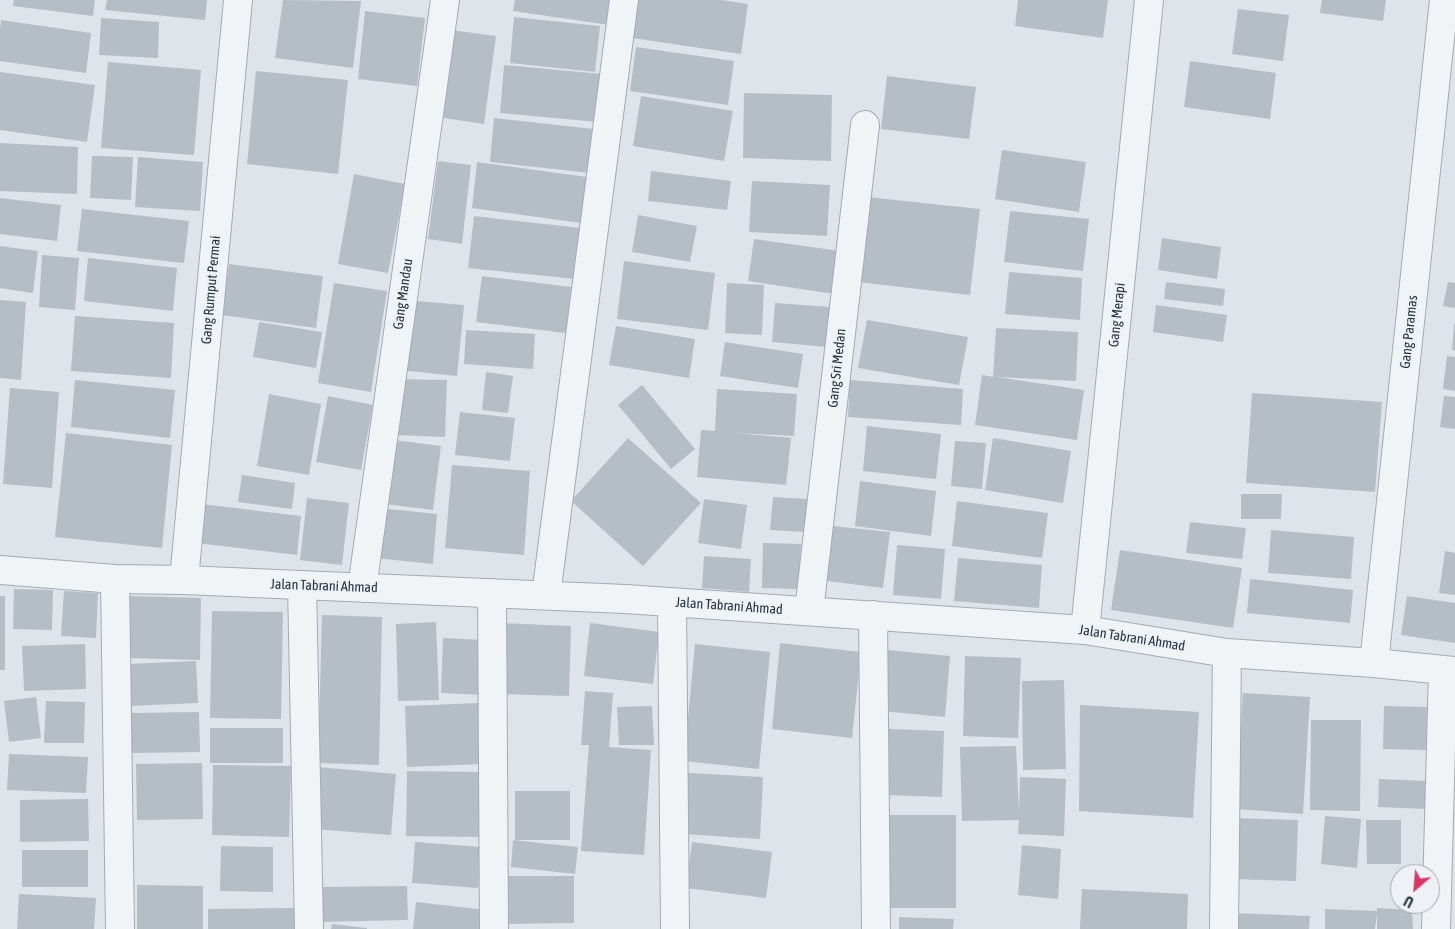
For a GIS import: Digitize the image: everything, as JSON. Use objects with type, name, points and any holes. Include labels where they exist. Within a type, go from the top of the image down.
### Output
[{"type":"street","name":"Gang Rumput Permai","points":[[184,580],[238,0]]},
{"type":"street","name":"Gang Mandau","points":[[362,588],[445,0]]},
{"type":"street","points":[[546,595],[624,0]]},
{"type":"street","name":"Gang Merapi","points":[[1085,630],[1149,0]]},
{"type":"street","name":"Gang Paramas","points":[[1374,663],[1444,0]]},
{"type":"street","name":"Gang Sri Medan","points":[[809,611],[864,125]]},
{"type":"street","name":"Jalan Tabrani Ahmad","points":[[0,570],[115,579],[184,580],[546,595],[1085,630],[1227,653],[1374,663],[1449,671]]},
{"type":"street","points":[[115,579],[120,929]]},
{"type":"street","points":[[302,585],[308,929]]},
{"type":"street","points":[[492,593],[494,929]]},
{"type":"street","points":[[672,602],[675,929]]},
{"type":"street","points":[[874,616],[876,929]]},
{"type":"street","points":[[1224,929],[1227,653]]},
{"type":"street","points":[[1436,929],[1449,671]]},
{"type":"building","points":[[14,0],[95,0],[93,16],[13,6]]},
{"type":"building","points":[[107,0],[207,0],[205,20],[105,10]]},
{"type":"building","points":[[283,0],[361,1],[353,68],[275,58]]},
{"type":"building","points":[[515,0],[612,0],[609,25],[513,11]]},
{"type":"building","points":[[638,0],[722,0],[748,4],[741,54],[632,38]]},
{"type":"building","points":[[1018,0],[1108,0],[1103,38],[1015,26]]},
{"type":"building","points":[[1322,0],[1386,0],[1383,21],[1320,13]]},
{"type":"building","points":[[1238,9],[1289,15],[1283,61],[1232,54]]},
{"type":"building","points":[[365,11],[425,18],[417,86],[358,79]]},
{"type":"building","points":[[514,17],[600,26],[595,72],[510,63]]},
{"type":"building","points":[[101,18],[159,22],[158,58],[99,55]]},
{"type":"building","points":[[1,20],[91,33],[86,73],[0,61]]},
{"type":"building","points":[[443,29],[496,36],[484,124],[431,116]]},
{"type":"building","points":[[636,47],[734,61],[728,105],[630,91]]},
{"type":"building","points":[[1190,61],[1276,73],[1270,119],[1184,107]]},
{"type":"building","points":[[108,62],[201,70],[194,155],[101,148]]},
{"type":"building","points":[[504,65],[602,74],[598,122],[500,113]]},
{"type":"building","points":[[256,71],[348,80],[338,174],[247,164]]},
{"type":"building","points":[[0,72],[95,85],[87,142],[0,130]]},
{"type":"building","points":[[887,76],[976,87],[969,139],[881,129]]},
{"type":"building","points":[[744,93],[832,95],[831,161],[743,158]]},
{"type":"building","points":[[641,96],[733,111],[724,161],[633,146]]},
{"type":"building","points":[[494,118],[594,129],[590,173],[490,162]]},
{"type":"building","points":[[0,143],[78,147],[77,194],[0,191]]},
{"type":"building","points":[[1002,150],[1086,162],[1079,212],[995,199]]},
{"type":"building","points":[[92,156],[133,157],[131,200],[90,198]]},
{"type":"building","points":[[138,157],[203,162],[200,211],[135,207]]},
{"type":"building","points":[[438,161],[471,165],[462,244],[428,239]]},
{"type":"building","points":[[477,162],[587,177],[581,223],[472,208]]},
{"type":"building","points":[[651,171],[731,181],[727,210],[648,201]]},
{"type":"building","points":[[354,174],[405,184],[388,273],[338,264]]},
{"type":"building","points":[[752,181],[830,185],[827,236],[749,232]]},
{"type":"building","points":[[867,197],[980,209],[970,295],[858,282]]},
{"type":"building","points":[[0,198],[61,205],[57,241],[0,234]]},
{"type":"building","points":[[82,209],[189,221],[184,263],[77,251]]},
{"type":"building","points":[[1010,211],[1089,219],[1083,271],[1004,262]]},
{"type":"building","points":[[638,215],[697,226],[690,262],[632,252]]},
{"type":"building","points":[[474,216],[580,228],[575,279],[468,268]]},
{"type":"building","points":[[1162,238],[1221,247],[1217,279],[1158,270]]},
{"type":"building","points":[[754,239],[840,251],[834,294],[748,281]]},
{"type":"building","points":[[0,246],[38,251],[33,293],[0,288]]},
{"type":"building","points":[[42,255],[79,258],[75,310],[39,307]]},
{"type":"building","points":[[88,258],[177,268],[173,311],[84,301]]},
{"type":"building","points":[[624,261],[715,273],[708,330],[617,319]]},
{"type":"building","points":[[229,264],[323,276],[316,328],[222,315]]},
{"type":"building","points":[[1009,272],[1082,278],[1080,320],[1005,314]]},
{"type":"building","points":[[482,276],[571,287],[566,333],[476,322]]},
{"type":"building","points":[[1166,282],[1225,289],[1223,306],[1164,299]]},
{"type":"building","points":[[1448,282],[1455,283],[1455,308],[1443,306]]},
{"type":"building","points":[[334,283],[387,291],[371,392],[318,383]]},
{"type":"building","points":[[727,283],[764,285],[762,335],[725,333]]},
{"type":"building","points":[[0,300],[26,302],[21,380],[0,378]]},
{"type":"building","points":[[405,300],[464,305],[457,376],[399,370]]},
{"type":"building","points":[[775,303],[830,307],[827,347],[772,342]]},
{"type":"building","points":[[1156,305],[1227,315],[1223,342],[1153,332]]},
{"type":"building","points":[[75,316],[174,323],[171,378],[71,371]]},
{"type":"building","points":[[867,320],[968,337],[959,385],[858,368]]},
{"type":"building","points":[[259,322],[322,332],[316,368],[253,357]]},
{"type":"building","points":[[1455,324],[1455,351],[1452,350]]},
{"type":"building","points":[[616,326],[695,339],[689,378],[609,365]]},
{"type":"building","points":[[996,328],[1078,332],[1076,381],[997,377],[1084,390],[1077,440],[975,425],[982,375],[993,377]]},
{"type":"building","points":[[466,330],[535,334],[533,369],[464,364]]},
{"type":"building","points":[[725,342],[803,354],[798,388],[720,376]]},
{"type":"building","points":[[1447,356],[1455,357],[1455,391],[1443,389]]},
{"type":"building","points":[[486,372],[513,376],[508,413],[482,410]]},
{"type":"building","points":[[397,379],[447,380],[445,437],[396,435]]},
{"type":"building","points":[[75,380],[175,390],[170,438],[71,427]]},
{"type":"building","points":[[850,380],[963,389],[961,425],[848,417]]},
{"type":"building","points":[[642,385],[695,449],[671,469],[618,405]]},
{"type":"building","points":[[10,388],[59,392],[52,488],[3,484]]},
{"type":"building","points":[[717,389],[797,394],[794,436],[736,433],[791,438],[786,485],[697,477],[701,430],[715,431]]},
{"type":"building","points":[[1252,393],[1382,402],[1375,492],[1246,483]]},
{"type":"building","points":[[269,394],[321,404],[309,475],[257,466]]},
{"type":"building","points":[[328,396],[373,405],[361,470],[316,462]]},
{"type":"building","points":[[1444,396],[1455,397],[1455,429],[1440,427]]},
{"type":"building","points":[[460,412],[515,418],[510,461],[455,455]]},
{"type":"building","points":[[867,426],[941,434],[936,479],[863,471]]},
{"type":"building","points":[[66,433],[172,445],[162,548],[55,537]]},
{"type":"building","points":[[628,438],[701,503],[643,566],[571,501]]},
{"type":"building","points":[[993,438],[1071,451],[1063,503],[985,490]]},
{"type":"building","points":[[393,440],[441,446],[433,510],[385,504]]},
{"type":"building","points":[[955,441],[986,443],[982,489],[951,486]]},
{"type":"building","points":[[452,465],[530,471],[524,555],[445,548]]},
{"type":"building","points":[[242,475],[295,483],[292,509],[238,502]]},
{"type":"building","points":[[860,481],[936,491],[931,536],[855,526]]},
{"type":"building","points":[[1241,494],[1282,494],[1281,519],[1241,519]]},
{"type":"building","points":[[773,497],[807,499],[805,532],[770,530]]},
{"type":"building","points":[[307,498],[349,503],[342,565],[300,560]]},
{"type":"building","points":[[704,499],[747,505],[741,549],[698,543]]},
{"type":"building","points":[[957,501],[1048,513],[1042,558],[952,546]]},
{"type":"building","points":[[201,504],[301,516],[297,555],[197,543]]},
{"type":"building","points":[[379,508],[437,514],[433,564],[375,558]]},
{"type":"building","points":[[1190,522],[1246,528],[1242,559],[1186,553]]},
{"type":"building","points":[[833,526],[890,532],[883,588],[827,581]]},
{"type":"building","points":[[1271,530],[1354,537],[1351,579],[1268,573]]},
{"type":"building","points":[[763,543],[801,544],[799,589],[762,588]]},
{"type":"building","points":[[897,545],[945,549],[941,599],[893,595]]},
{"type":"building","points":[[1120,550],[1242,568],[1233,628],[1111,610]]},
{"type":"building","points":[[1445,551],[1455,553],[1455,595],[1439,593]]},
{"type":"building","points":[[704,556],[751,559],[749,592],[702,588]]},
{"type":"building","points":[[958,558],[1042,565],[1039,608],[954,601]]},
{"type":"building","points":[[1250,579],[1353,590],[1350,623],[1247,613]]},
{"type":"building","points":[[14,589],[53,590],[52,630],[13,629]]},
{"type":"building","points":[[64,591],[98,593],[96,638],[61,636]]},
{"type":"building","points":[[0,596],[5,596],[5,670],[0,670]]},
{"type":"building","points":[[130,596],[201,598],[200,660],[129,658]]},
{"type":"building","points":[[1407,596],[1455,603],[1455,643],[1401,635]]},
{"type":"building","points":[[212,611],[283,612],[281,719],[210,718]]},
{"type":"building","points":[[322,615],[382,617],[379,765],[318,763]]},
{"type":"building","points":[[436,622],[439,700],[398,701],[396,624]]},
{"type":"building","points":[[499,623],[571,626],[569,696],[497,694]]},
{"type":"building","points":[[590,623],[659,632],[653,684],[584,676]]},
{"type":"building","points":[[443,638],[485,640],[483,695],[441,693]]},
{"type":"building","points":[[780,643],[861,652],[852,738],[772,729]]},
{"type":"building","points":[[85,644],[86,689],[24,691],[22,646]]},
{"type":"building","points":[[695,644],[770,652],[759,769],[684,761]]},
{"type":"building","points":[[887,650],[950,656],[945,717],[881,711]]},
{"type":"building","points":[[965,656],[1021,658],[1018,738],[963,736]]},
{"type":"building","points":[[196,661],[198,703],[129,706],[128,664]]},
{"type":"building","points":[[1064,680],[1066,769],[1023,770],[1022,681]]},
{"type":"building","points":[[585,691],[613,693],[609,747],[651,750],[644,855],[581,851],[589,745],[581,745]]},
{"type":"building","points":[[1243,693],[1310,697],[1303,814],[1236,809]]},
{"type":"building","points":[[36,697],[41,738],[9,742],[4,701]]},
{"type":"building","points":[[46,701],[85,702],[84,743],[44,743]]},
{"type":"building","points":[[479,703],[482,764],[407,767],[405,706]]},
{"type":"building","points":[[1080,705],[1199,712],[1193,818],[1079,811]]},
{"type":"building","points":[[652,706],[654,745],[619,745],[617,707]]},
{"type":"building","points":[[1384,706],[1427,707],[1426,750],[1383,749]]},
{"type":"building","points":[[199,712],[200,752],[132,753],[131,713]]},
{"type":"building","points":[[1311,720],[1361,720],[1360,811],[1310,810]]},
{"type":"building","points":[[210,728],[283,728],[283,763],[210,763]]},
{"type":"building","points":[[889,729],[944,731],[942,797],[887,795]]},
{"type":"building","points":[[1016,746],[1019,812],[1020,777],[1066,779],[1064,836],[1018,834],[1019,820],[962,821],[960,747]]},
{"type":"building","points":[[9,754],[88,757],[86,793],[7,790]]},
{"type":"building","points":[[202,763],[203,819],[137,820],[136,764]]},
{"type":"building","points":[[213,765],[291,766],[289,837],[212,835]]},
{"type":"building","points":[[318,767],[396,774],[391,835],[313,829]]},
{"type":"building","points":[[407,771],[480,772],[479,837],[406,836]]},
{"type":"building","points":[[688,773],[763,777],[760,839],[684,834]]},
{"type":"building","points":[[1379,779],[1427,781],[1426,809],[1378,807]]},
{"type":"building","points":[[515,791],[570,791],[570,840],[515,840]]},
{"type":"building","points":[[88,799],[89,841],[20,842],[20,800]]},
{"type":"building","points":[[888,815],[956,815],[956,908],[888,908]]},
{"type":"building","points":[[1325,816],[1361,819],[1357,868],[1321,864]]},
{"type":"building","points":[[1234,818],[1298,820],[1296,881],[1232,879]]},
{"type":"building","points":[[1366,820],[1401,820],[1401,864],[1367,864]]},
{"type":"building","points":[[513,840],[578,847],[575,874],[511,867]]},
{"type":"building","points":[[415,842],[481,847],[478,888],[412,883]]},
{"type":"building","points":[[692,842],[772,852],[766,898],[686,888]]},
{"type":"building","points":[[1022,845],[1061,849],[1058,899],[1018,895]]},
{"type":"building","points":[[221,846],[273,847],[273,892],[220,891]]},
{"type":"building","points":[[22,850],[88,850],[88,887],[22,887]]},
{"type":"building","points":[[508,876],[574,876],[574,923],[508,924]]},
{"type":"building","points":[[137,885],[203,886],[203,929],[137,929]]},
{"type":"building","points":[[407,886],[408,920],[320,922],[319,887]]},
{"type":"building","points":[[1082,889],[1188,894],[1187,929],[1080,929]]},
{"type":"building","points":[[19,894],[96,898],[94,929],[17,929]]},
{"type":"building","points":[[416,902],[486,910],[484,929],[413,929]]},
{"type":"building","points":[[294,908],[294,929],[208,929],[208,909]]},
{"type":"building","points":[[1377,908],[1390,909],[1390,914],[1412,914],[1413,929],[1377,929],[1377,914],[1375,929],[1325,929],[1325,909],[1377,911]]},
{"type":"building","points":[[1232,913],[1310,916],[1309,929],[1231,929]]},
{"type":"building","points":[[899,917],[954,919],[953,929],[899,929]]},
{"type":"building","points":[[332,924],[367,928],[367,929],[331,929]]}]
